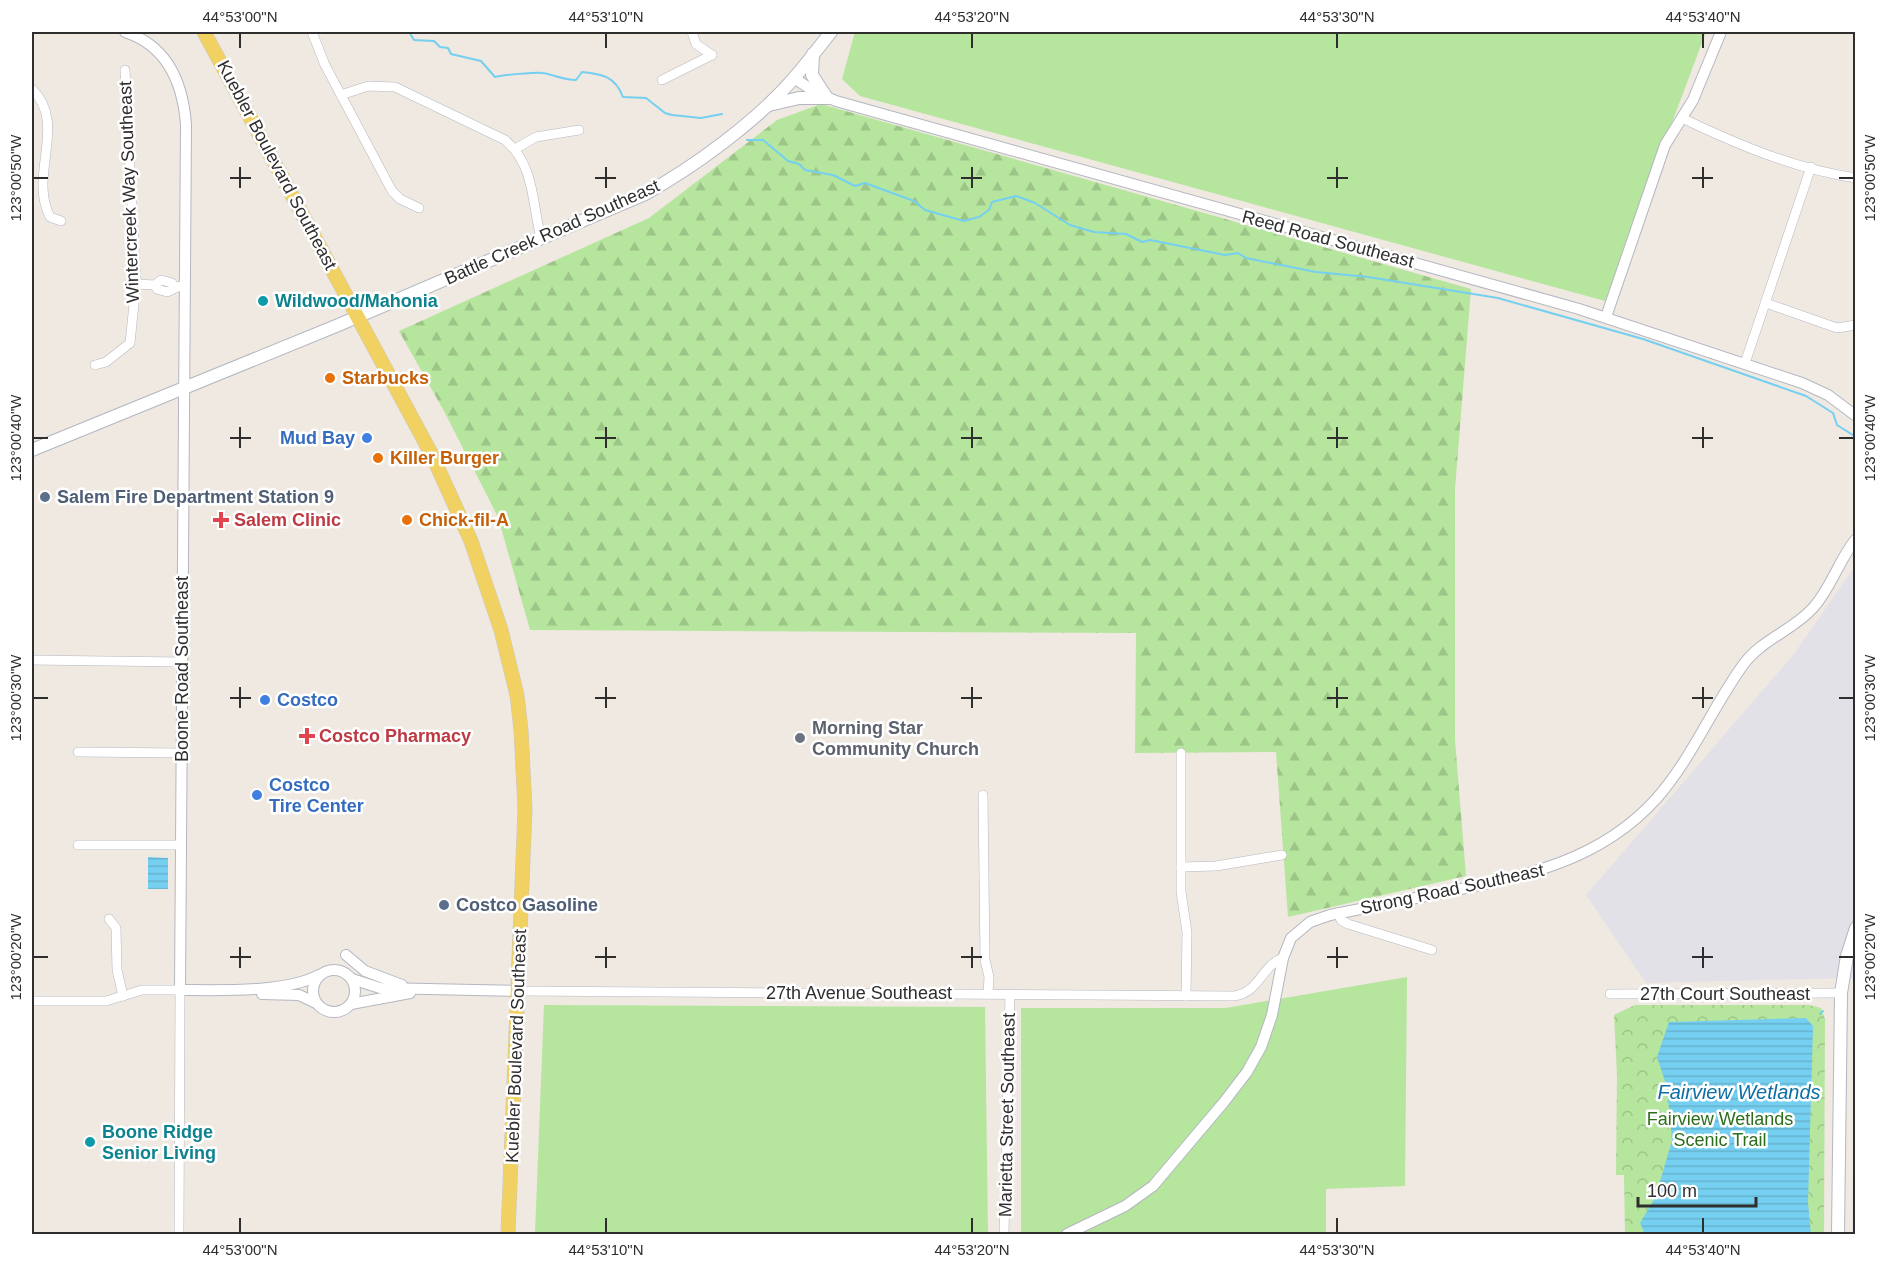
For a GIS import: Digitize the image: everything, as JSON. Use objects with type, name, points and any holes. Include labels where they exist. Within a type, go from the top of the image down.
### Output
[{"type":"main road","name":"Kuebler Boulevard Southeast","points":[[204,32],[358,315],[452,496],[491,594],[504,642],[516,695],[524,777],[519,991],[508,1234]]},
{"type":"main road","name":"Battle Creek Road Southeast","points":[[32,450],[541,238],[664,184],[767,106],[794,78],[831,32]]},
{"type":"main road","points":[[813,53],[812,75],[826,98]]},
{"type":"main road","points":[[767,106],[805,98],[826,98]]},
{"type":"main road","points":[[1838,1234],[1840,993],[1856,928]]},
{"type":"street","name":"Boone Road Southeast","points":[[125,32],[147,42],[164,57],[177,78],[184,103],[180,286],[184,388],[179,1234]]},
{"type":"street","points":[[312,32],[341,95],[392,191],[400,199],[419,208]]},
{"type":"street","points":[[662,80],[712,55],[696,44],[692,32]]},
{"type":"street","points":[[1606,317],[1651,180],[1665,145],[1693,100],[1721,32]]},
{"type":"street","name":"Wintercreek Way Southeast","points":[[95,365],[106,362],[130,343],[136,284],[125,70]]},
{"type":"street","name":"Reed Road Southeast","points":[[794,78],[826,98],[1606,317],[1810,386],[1856,416]]},
{"type":"street","points":[[341,95],[368,86],[395,87],[497,135],[515,149],[525,165],[531,183],[541,238]]},
{"type":"street","points":[[32,88],[40,98],[49,123],[42,180],[45,205],[50,218],[61,221]]},
{"type":"street","points":[[1682,118],[1724,138],[1810,167],[1856,178]]},
{"type":"street","points":[[515,149],[536,137],[579,130]]},
{"type":"street","points":[[1745,363],[1810,167]]},
{"type":"street","points":[[136,284],[155,285],[161,280],[180,286]]},
{"type":"street","points":[[1766,303],[1837,328],[1856,325]]},
{"type":"street","name":"Strong Road Southeast","points":[[1067,1234],[1135,1200],[1153,1185],[1238,1085],[1255,1060],[1265,1038],[1283,958],[1291,938],[1303,927],[1338,913],[1538,872],[1588,851],[1625,829],[1657,799],[1674,777],[1751,655],[1805,616],[1822,598],[1856,539]]},
{"type":"street","points":[[32,660],[182,662]]},
{"type":"street","points":[[78,752],[182,753]]},
{"type":"street","points":[[1181,753],[1181,892],[1187,932],[1186,996]]},
{"type":"street","name":"Marietta Street Southeast","points":[[983,795],[985,960],[988,994]]},
{"type":"street","points":[[78,845],[181,845]]},
{"type":"street","points":[[1181,867],[1216,866],[1282,855]]},
{"type":"street","points":[[1338,913],[1341,920],[1348,924],[1432,950]]},
{"type":"street","points":[[109,919],[116,928],[117,970],[123,996]]},
{"type":"street","points":[[346,955],[374,975],[419,990]]},
{"type":"street","name":"27th Avenue Southeast","points":[[352,979],[380,988],[419,990],[1243,995],[1255,987],[1276,961],[1283,958]]},
{"type":"street","points":[[32,1001],[106,1001],[142,990],[241,990],[299,984],[337,969],[352,979],[356,991],[351,1004],[333,1012],[299,995],[257,994],[241,990]]},
{"type":"street","points":[[316,1003],[312,990],[319,975]]},
{"type":"street","name":"27th Avenue Southeast","points":[[351,1004],[419,990]]},
{"type":"street","name":"27th Court Southeast","points":[[1610,994],[1840,993]]},
{"type":"street","name":"Marietta Street Southeast","points":[[1004,1234],[1010,995]]},
{"type":"shaded area","points":[[1855,566],[1855,978],[1646,983],[1586,895],[1794,654]]},
{"type":"shaded area","points":[[1855,978],[1855,1234],[1852,1234]]},
{"type":"green space","points":[[855,32],[1706,32],[1605,301],[860,96],[842,79]]},
{"type":"green space","points":[[821,104],[1471,289],[1455,489],[1455,740],[1466,876],[1288,917],[1276,752],[1135,753],[1136,633],[530,630],[498,517],[445,413],[399,331],[649,218],[777,120]]},
{"type":"green space","points":[[1407,977],[1405,1186],[1326,1189],[1326,1234],[1021,1234],[1021,1008],[1226,1008]]},
{"type":"green space","points":[[544,1005],[985,1007],[988,1234],[535,1234]]},
{"type":"green space","name":"Fairview Wetlands","points":[[1635,1005],[1809,1005],[1821,1008],[1825,1019],[1824,1234],[1625,1234],[1624,1175],[1616,1175],[1617,1074],[1614,1015]]},
{"type":"water","points":[[148,857],[168,858],[168,889],[148,889]]},
{"type":"water","name":"Fairview Wetlands","points":[[1806,1018],[1813,1026],[1808,1203],[1811,1234],[1645,1234],[1640,1223],[1655,1198],[1672,1141],[1667,1087],[1657,1057],[1669,1022]]},
{"type":"waterway","points":[[409,32],[414,40],[434,41],[440,47],[448,48],[451,54],[481,61],[495,77],[540,73],[576,80],[582,72],[596,74],[612,80],[623,97],[646,98],[665,113],[701,118],[722,114]]},
{"type":"waterway","points":[[747,140],[763,140],[788,161],[799,164],[805,170],[833,175],[855,186],[865,183],[914,201],[925,210],[964,221],[979,217],[989,210],[992,202],[1016,196],[1035,203],[1070,225],[1094,232],[1126,234],[1142,242],[1150,240],[1225,255],[1238,253],[1246,258],[1316,272],[1368,277],[1498,298],[1643,339],[1806,396],[1833,413],[1837,425],[1856,437]]},
{"type":"waterway","points":[[1820,1014],[1823,1011]]},
{"type":"place","name":"Wildwood/Mahonia","points":[[263,301]]},
{"type":"place","name":"Starbucks","points":[[330,378]]},
{"type":"place","name":"Mud Bay","points":[[367,438]]},
{"type":"place","name":"Killer Burger","points":[[378,458]]},
{"type":"place","name":"Salem Fire Department Station 9","points":[[45,497]]},
{"type":"place","name":"Salem Clinic","points":[[221,520]]},
{"type":"place","name":"Chick-fil-A","points":[[407,520]]},
{"type":"place","name":"Costco","points":[[265,700]]},
{"type":"place","name":"Costco Pharmacy","points":[[307,736]]},
{"type":"place","name":"Morning Star Community Church","points":[[800,738]]},
{"type":"place","name":"Costco Tire Center","points":[[257,795]]},
{"type":"place","name":"Costco Gasoline","points":[[444,905]]},
{"type":"place","name":"Boone Ridge Senior Living","points":[[90,1142]]},
{"type":"park label","name":"Fairview Wetlands Scenic Trail","points":[[1720,1129]]}]
